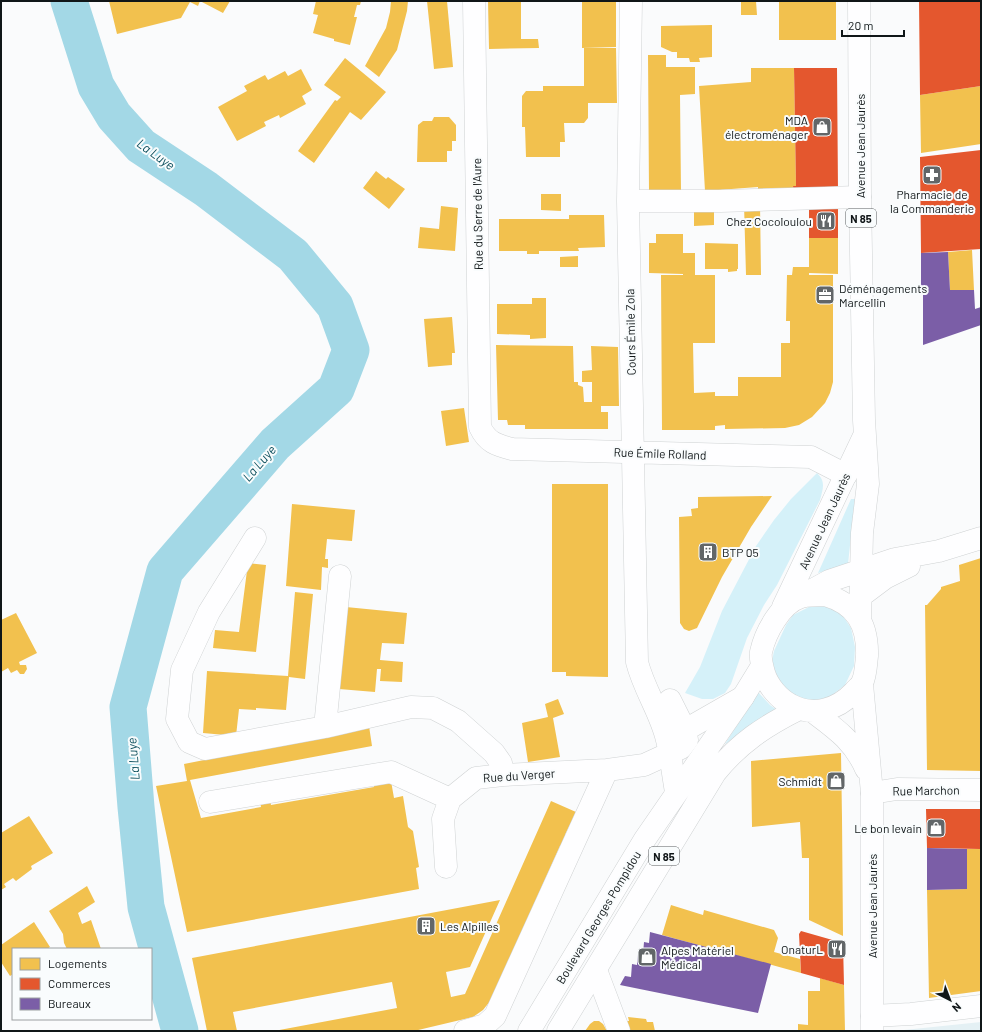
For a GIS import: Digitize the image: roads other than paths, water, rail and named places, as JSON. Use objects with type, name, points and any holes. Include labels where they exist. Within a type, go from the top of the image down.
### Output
[{"type":"main road","name":"Rue du Serre de l'Aure","points":[[474,1],[480,427]]},
{"type":"main road","name":"Cours Émile Zola","points":[[631,1],[628,201],[637,662],[641,677],[657,712],[674,741],[676,792]]},
{"type":"main road","name":"Avenue Jean Jaurès","points":[[859,1],[860,197],[864,435],[868,484],[862,533],[860,619]]},
{"type":"main road","points":[[628,201],[720,201],[860,197]]},
{"type":"main road","name":"Rue Émile Rolland","points":[[480,427],[490,441],[501,447],[512,449],[811,457],[846,475]]},
{"type":"main road","name":"Avenue Jean Jaurès","points":[[792,602],[864,435]]},
{"type":"main road","points":[[862,533],[895,559]]},
{"type":"main road","points":[[255,538],[208,612],[182,670],[176,719],[189,742],[206,749],[326,727],[411,707],[433,708],[458,721],[494,753],[501,763],[503,775]]},
{"type":"main road","points":[[792,602],[825,594],[837,598],[848,605],[860,619],[864,627],[867,643],[866,665],[862,684],[836,707],[806,710],[789,704],[766,680],[762,666],[761,653],[765,640],[792,602],[829,581],[895,559],[939,551],[981,538]]},
{"type":"main road","points":[[861,596],[885,578],[939,551]]},
{"type":"main road","points":[[326,727],[340,576]]},
{"type":"main road","points":[[637,662],[670,700],[694,708],[724,708]]},
{"type":"main road","name":"Boulevard Georges Pompidou","points":[[529,1031],[645,839],[743,697],[762,666]]},
{"type":"main road","name":"Avenue Jean Jaurès","points":[[862,684],[871,787],[872,1023]]},
{"type":"main road","points":[[464,1031],[485,1024],[495,1016],[612,769],[674,741],[743,697]]},
{"type":"main road","points":[[670,700],[674,741]]},
{"type":"main road","name":"Avenue Jean Jaurès","points":[[806,710],[840,732],[851,742],[861,757],[871,787]]},
{"type":"main road","name":"Boulevard Georges Pompidou","points":[[558,1031],[715,773],[728,757],[747,739],[806,710]]},
{"type":"main road","name":"Rue du Verger","points":[[446,867],[442,819],[450,799],[476,778],[503,775],[612,769],[644,765],[674,741]]},
{"type":"main road","points":[[644,765],[676,792]]},
{"type":"main road","points":[[210,802],[391,772],[450,799]]},
{"type":"main road","name":"Rue Marchon","points":[[871,787],[898,789],[981,790]]},
{"type":"main road","points":[[596,970],[619,1031]]},
{"type":"main road","points":[[872,1023],[911,1014],[981,1006]]},
{"type":"waterway","name":"La Luye","points":[[69,1],[96,86],[114,116],[141,146],[206,189],[293,255],[335,306],[351,350],[336,389],[275,444],[165,571],[128,707],[146,907],[180,1031]]},
{"type":"place","name":"MDA électroménager","points":[[822,127]]},
{"type":"place","name":"Pharmacie de la Commanderie","points":[[932,175]]},
{"type":"place","name":"Chez Cocoloulou","points":[[826,221]]},
{"type":"place","name":"Déménagements Marcellin","points":[[825,295]]},
{"type":"place","name":"BTP 05","points":[[708,552]]},
{"type":"place","name":"Schmidt","points":[[836,781]]},
{"type":"place","name":"Le bon levain","points":[[936,828]]},
{"type":"place","name":"Les Alpilles","points":[[426,926]]},
{"type":"place","name":"OnaturL","points":[[837,949]]},
{"type":"place","name":"Alpes Matériel Médical","points":[[647,957]]}]
